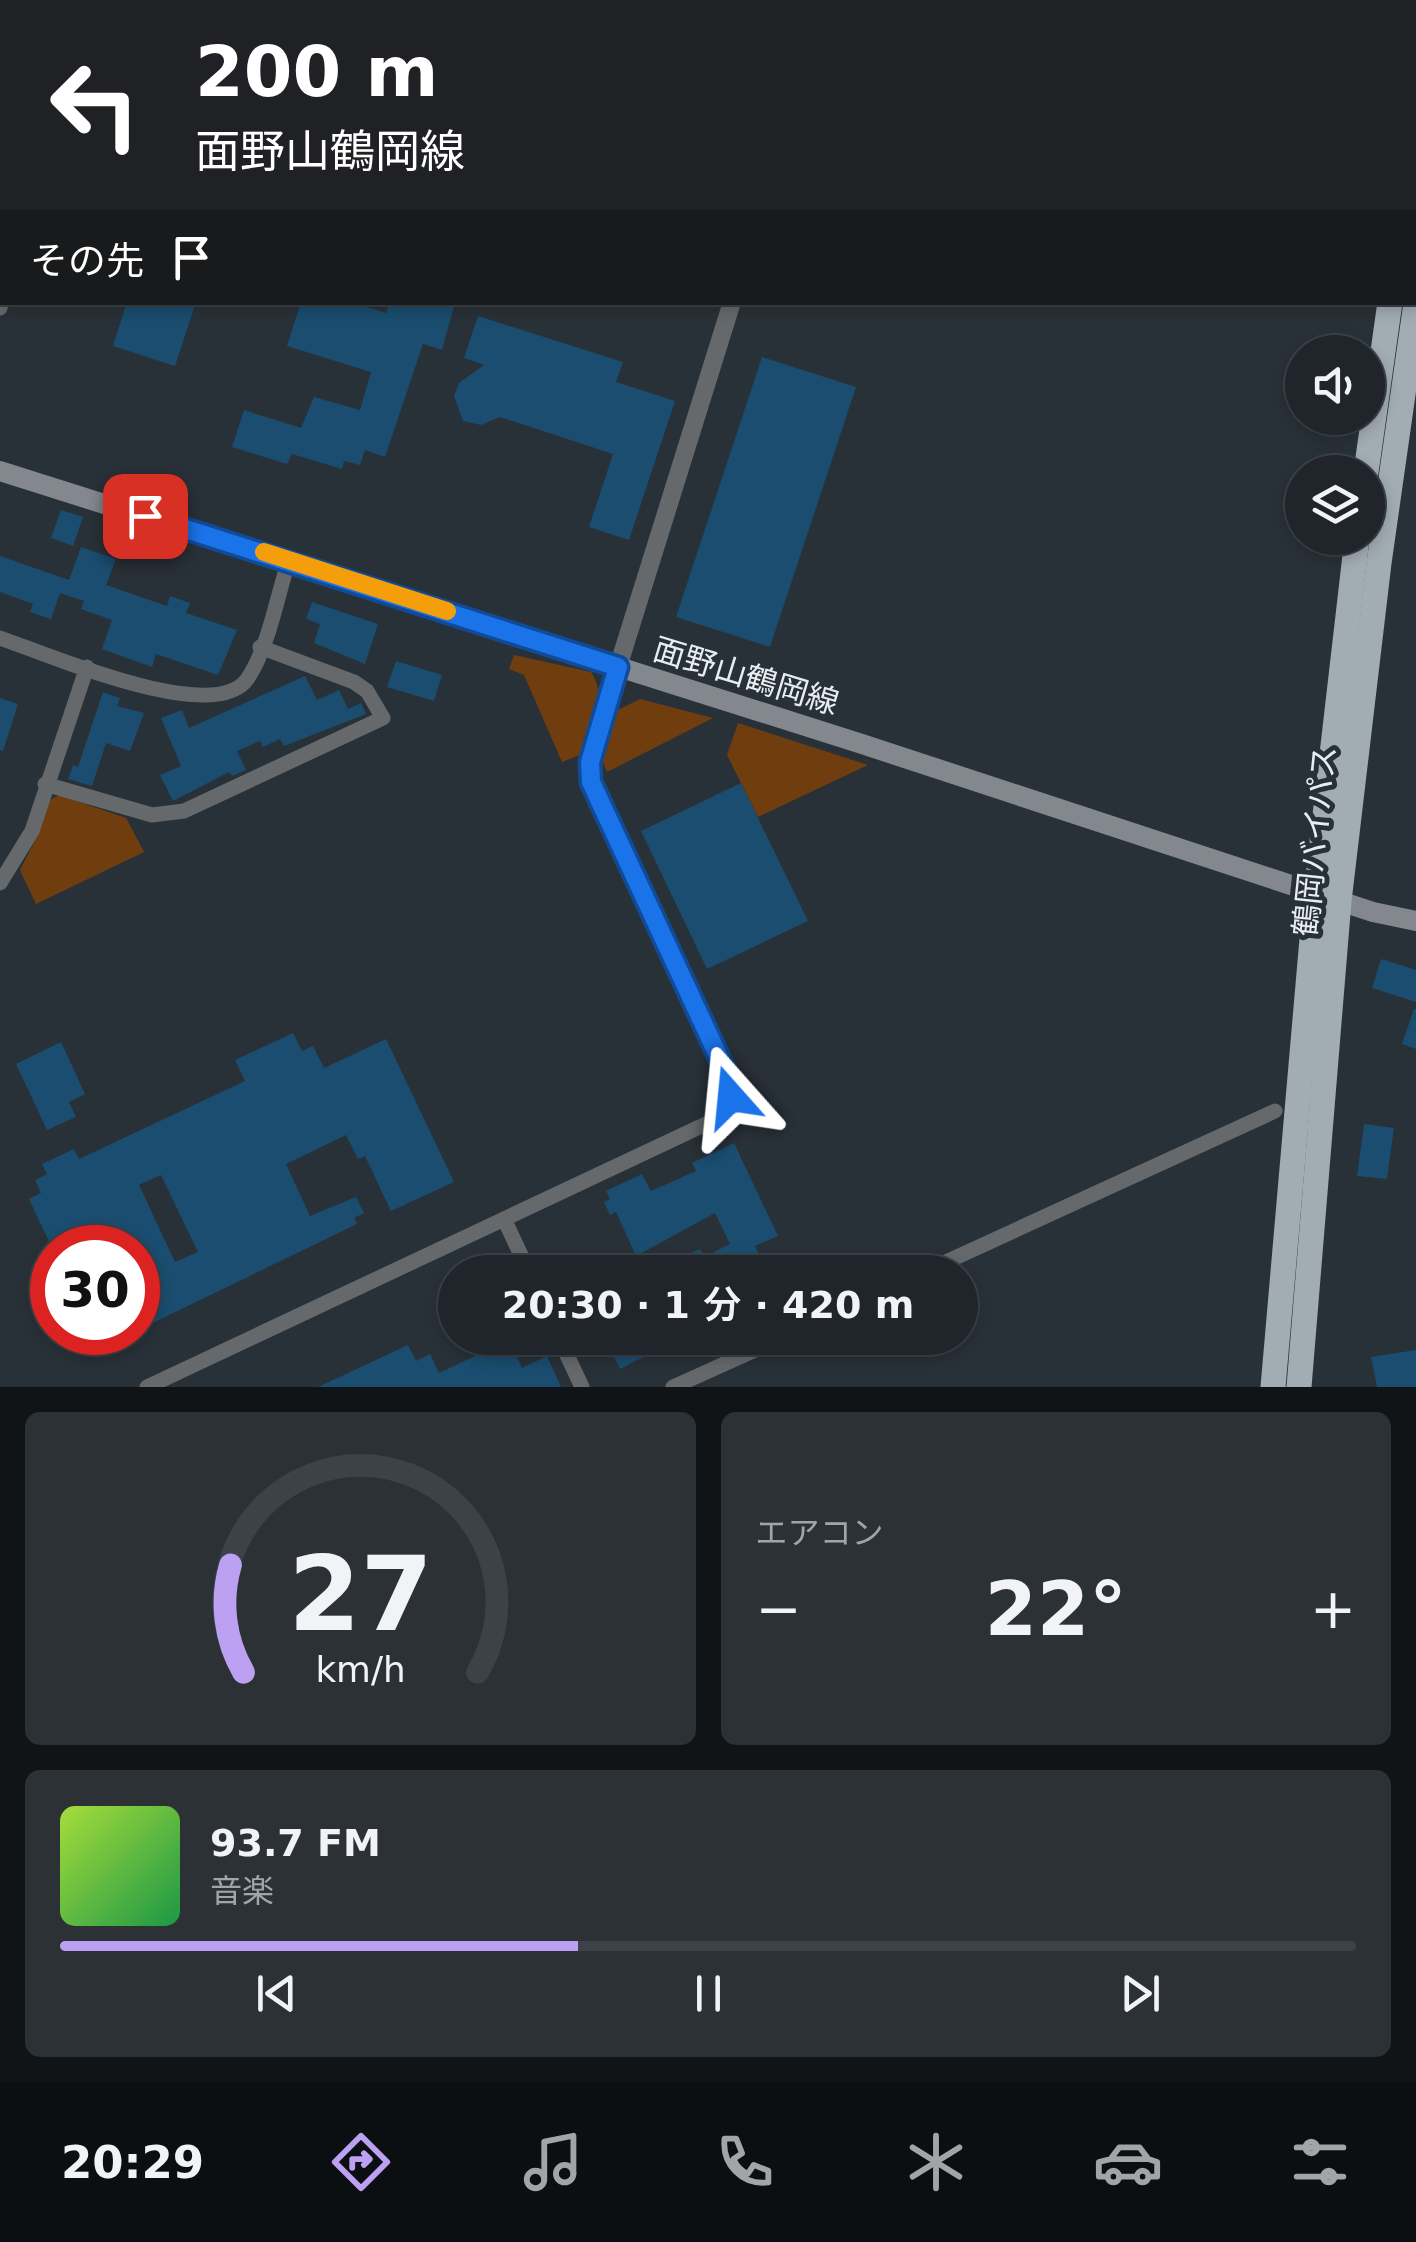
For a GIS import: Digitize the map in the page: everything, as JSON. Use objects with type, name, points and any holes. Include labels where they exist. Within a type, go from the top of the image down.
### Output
[{"type":"highway","points":[[1368,455],[1390,305]]},
{"type":"highway","name":"鶴岡バイパス","points":[[1273,1387],[1328,897],[1416,305]]},
{"type":"highway","name":"鶴岡バイパス","points":[[1299,1387],[1328,897],[1355,555]]},
{"type":"main road","name":"面野山鶴岡線","points":[[0,470],[1328,897],[1416,921]]},
{"type":"street","points":[[147,1387],[708,1123],[727,1109],[730,1081],[591,782],[590,762],[731,305]]},
{"type":"street","points":[[0,638],[158,689],[221,696],[249,677],[289,560]]},
{"type":"street","points":[[45,784],[152,814],[184,811],[383,718],[368,691],[354,682],[260,647]]},
{"type":"street","points":[[0,883],[32,831],[87,667]]},
{"type":"street","points":[[961,1255],[1275,1111]]},
{"type":"street","points":[[504,1219],[521,1255]]},
{"type":"street","points":[[567,1355],[582,1387]]},
{"type":"street","points":[[673,1387],[744,1355]]},
{"type":"shaded area","points":[[514,655],[591,672],[598,702],[580,755],[562,762],[524,675],[509,669]]},
{"type":"shaded area","points":[[640,699],[713,718],[607,772],[602,760],[618,710]]},
{"type":"shaded area","points":[[738,723],[868,765],[758,817],[727,755]]},
{"type":"shaded area","points":[[59,795],[126,818],[144,852],[36,904],[20,870],[39,833],[47,802]]},
{"type":"building","points":[[126,305],[195,305],[175,366],[113,346]]},
{"type":"building","points":[[300,305],[361,305],[386,313],[389,305],[454,306],[442,350],[423,344],[385,457],[365,450],[360,465],[344,461],[342,469],[292,454],[287,464],[232,447],[244,410],[301,428],[314,397],[360,410],[371,372],[287,346]]},
{"type":"building","points":[[478,316],[623,362],[616,382],[675,401],[629,540],[589,527],[613,454],[500,417],[481,425],[463,421],[454,396],[459,383],[484,365],[464,358]]},
{"type":"building","points":[[762,357],[856,387],[770,647],[676,617]]},
{"type":"building","points":[[61,510],[83,517],[73,546],[51,538]]},
{"type":"building","points":[[81,547],[116,559],[106,585],[167,606],[170,596],[190,603],[186,613],[237,630],[218,675],[156,654],[152,667],[102,649],[112,620],[81,609],[84,601],[60,593],[51,619],[30,612],[33,604],[0,592],[0,556],[69,580]]},
{"type":"building","points":[[312,602],[378,624],[365,664],[314,643],[320,624],[306,619]]},
{"type":"building","points":[[396,661],[442,675],[434,701],[387,687]]},
{"type":"building","points":[[305,676],[317,700],[339,690],[348,709],[361,703],[366,714],[284,746],[280,739],[263,747],[260,741],[237,751],[246,770],[232,776],[229,772],[173,801],[160,775],[181,766],[161,718],[182,710],[189,728]]},
{"type":"building","points":[[103,692],[120,698],[117,706],[144,713],[130,751],[106,743],[92,786],[68,779],[73,765],[78,767]]},
{"type":"building","points":[[0,698],[18,704],[3,751],[0,750]]},
{"type":"building","points":[[741,783],[808,921],[707,969],[641,831]]},
{"type":"building","points":[[1381,959],[1416,970],[1416,1002],[1372,988]]},
{"type":"building","points":[[1416,1009],[1416,1049],[1402,1044]]},
{"type":"building","points":[[293,1033],[302,1051],[313,1046],[324,1068],[386,1039],[454,1182],[391,1211],[365,1156],[358,1159],[346,1135],[286,1164],[310,1216],[356,1197],[364,1213],[354,1218],[357,1224],[160,1319],[160,1230],[175,1262],[198,1252],[161,1175],[139,1185],[158,1225],[41,1225],[29,1199],[41,1193],[35,1180],[47,1174],[42,1164],[74,1149],[79,1159],[245,1081],[235,1060]]},
{"type":"building","points":[[61,1042],[85,1094],[69,1102],[76,1117],[47,1130],[16,1064]]},
{"type":"building","points":[[1364,1124],[1394,1128],[1387,1179],[1357,1176]]},
{"type":"building","points":[[734,1143],[778,1236],[755,1246],[759,1255],[708,1255],[730,1244],[715,1213],[636,1255],[616,1212],[610,1215],[604,1202],[610,1199],[606,1191],[642,1174],[651,1191],[696,1171],[692,1163]]},
{"type":"building","points":[[408,1345],[416,1361],[430,1354],[439,1373],[477,1355],[516,1355],[522,1368],[547,1356],[561,1387],[318,1387]]},
{"type":"building","points":[[1416,1350],[1416,1387],[1377,1387],[1371,1357]]},
{"type":"building","points":[[613,1355],[648,1355],[620,1369]]},
{"type":"slow traffic","points":[[264,552],[447,611]]},
{"type":"route","points":[[145,516],[618,667],[590,762],[591,782],[730,1081],[731,1097]]}]
